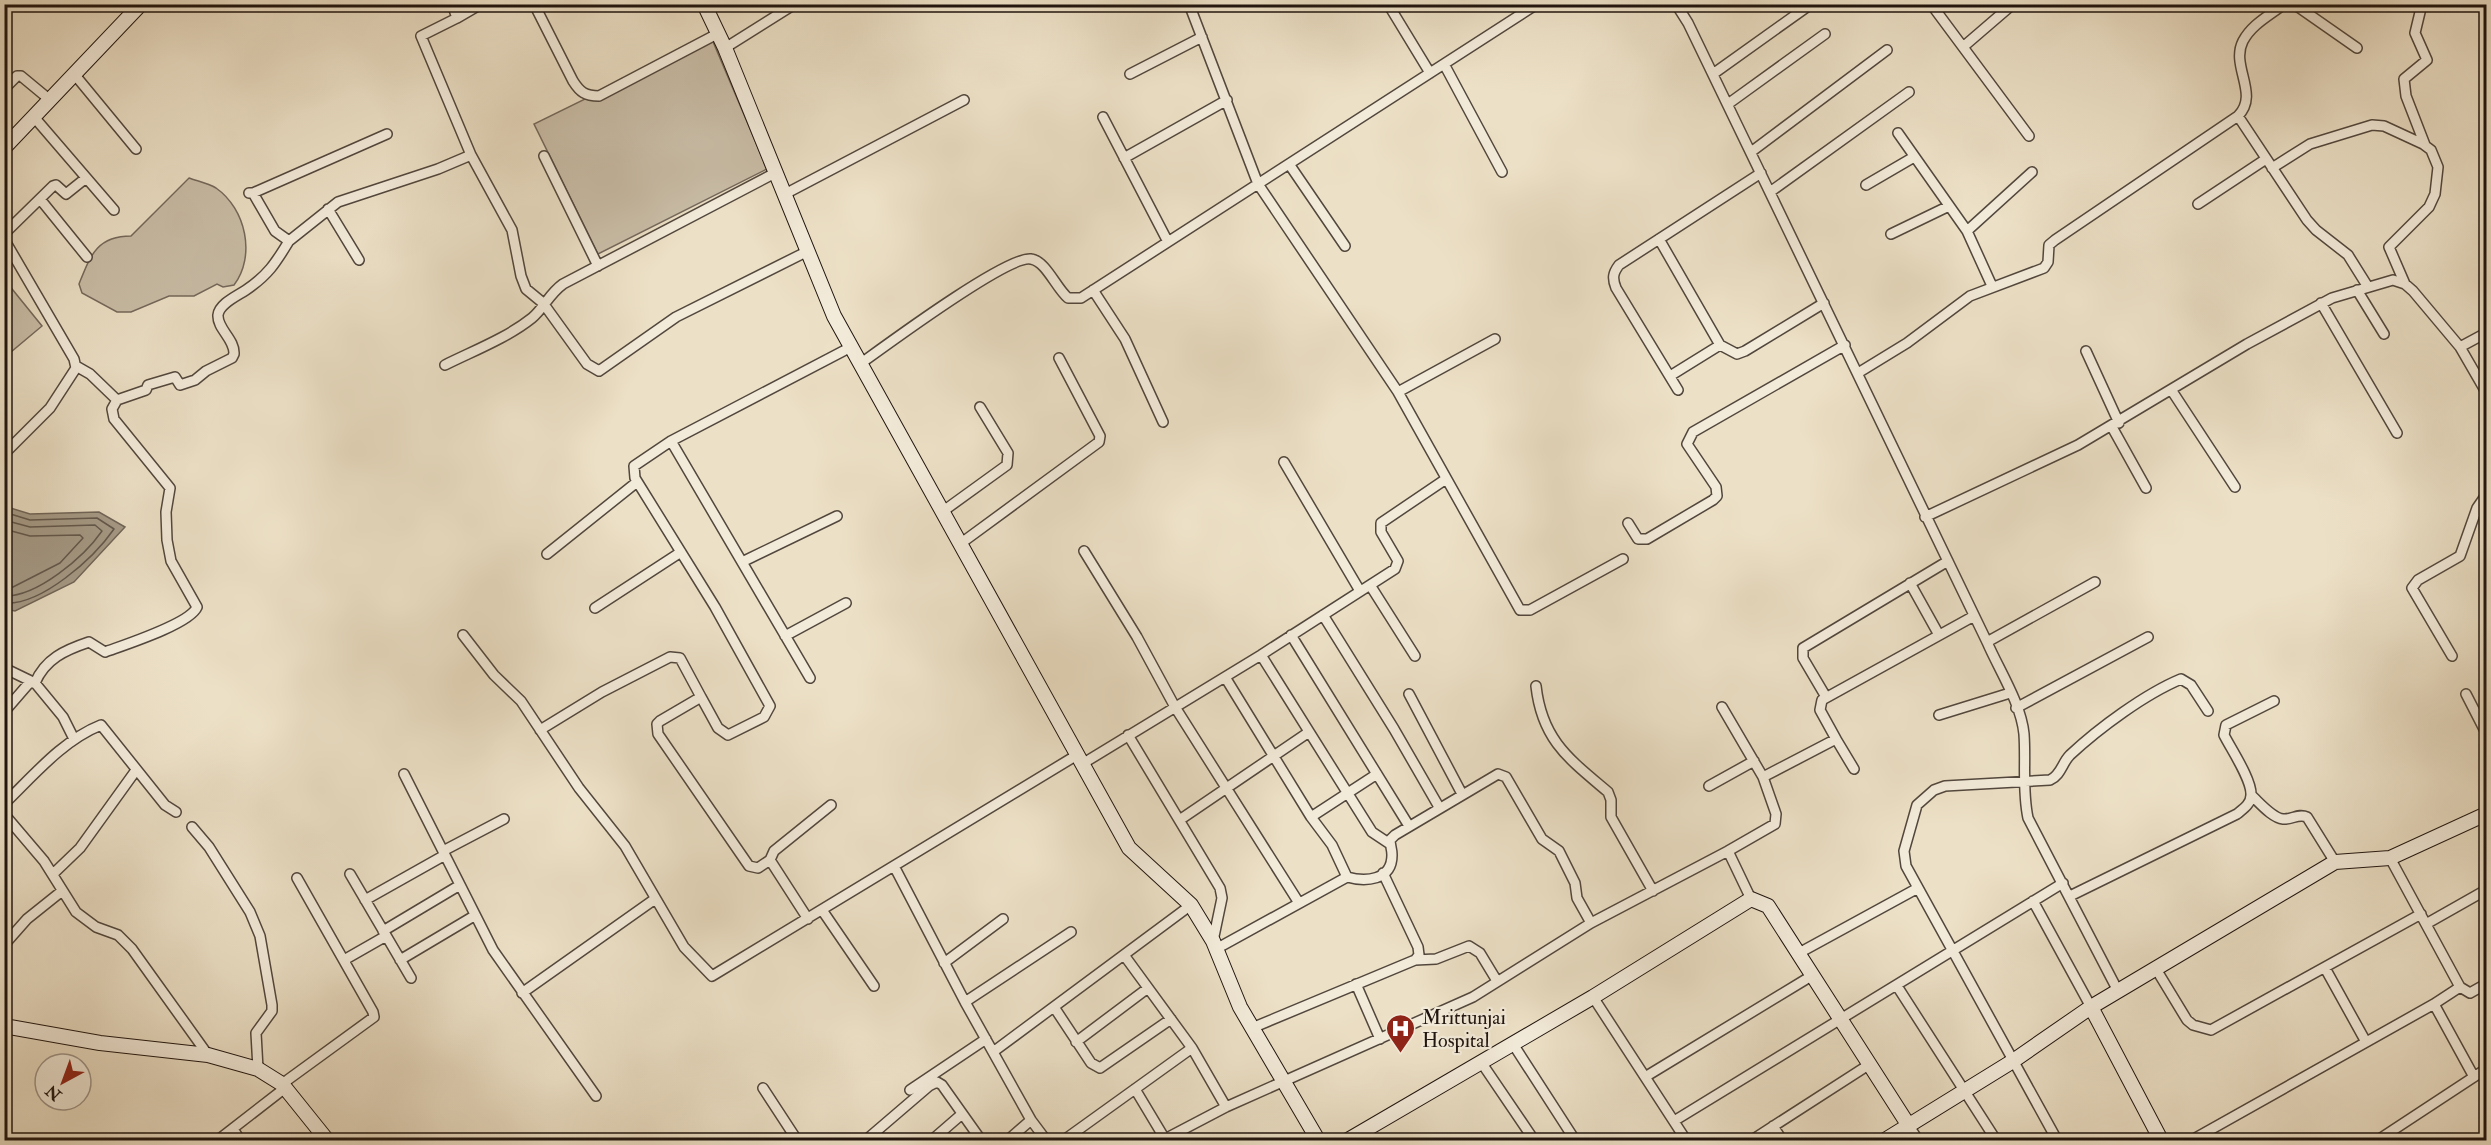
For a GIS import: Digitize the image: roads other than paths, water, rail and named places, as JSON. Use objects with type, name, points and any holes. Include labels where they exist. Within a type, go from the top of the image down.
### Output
[{"type":"street","points":[[452,4],[457,18]]},
{"type":"street","points":[[481,4],[421,36],[471,155],[512,230],[523,284],[543,303],[587,364],[599,371],[676,317],[808,251]]},
{"type":"street","points":[[534,4],[573,81],[580,91],[589,96],[599,96],[719,33]]},
{"type":"street","points":[[704,4],[719,33],[777,172],[834,316],[1129,848],[1191,905],[1215,945],[1240,1007],[1318,1140]]},
{"type":"street","points":[[725,48],[795,4]]},
{"type":"street","points":[[1189,4],[1258,184],[1398,392],[1520,610],[1530,610],[1623,559]]},
{"type":"street","points":[[1388,4],[1430,73]]},
{"type":"street","points":[[1676,4],[1688,23],[1845,345],[1925,518],[1948,561],[2010,693],[2024,731],[2028,818],[2118,991]]},
{"type":"street","points":[[1713,74],[1811,4]]},
{"type":"street","points":[[1931,4],[2029,136]]},
{"type":"street","points":[[1963,46],[2013,4]]},
{"type":"street","points":[[1858,373],[1918,335],[1958,303],[1992,286],[2044,267],[2048,262],[2049,245],[2055,240],[2238,116],[2246,104],[2247,96],[2240,66],[2242,43],[2256,24],[2284,4]]},
{"type":"street","points":[[2294,4],[2357,48]]},
{"type":"street","points":[[2428,4],[2421,8],[2415,33],[2427,60],[2404,79],[2406,96],[2426,146],[2436,158],[2438,167],[2435,194],[2429,207],[2389,247],[2405,284],[2460,347],[2487,392]]},
{"type":"street","points":[[4,148],[75,75],[136,6]]},
{"type":"street","points":[[860,364],[970,288],[1023,258],[1037,261],[1068,298],[1081,298],[1530,6]]},
{"type":"street","points":[[1728,104],[1825,34]]},
{"type":"street","points":[[1130,74],[1202,37]]},
{"type":"street","points":[[1751,152],[1887,50]]},
{"type":"street","points":[[1444,64],[1502,172]]},
{"type":"street","points":[[75,75],[136,149]]},
{"type":"street","points":[[4,89],[17,76],[21,76],[50,100]]},
{"type":"street","points":[[1770,192],[1909,92]]},
{"type":"street","points":[[785,194],[964,100]]},
{"type":"street","points":[[1124,158],[1227,100]]},
{"type":"street","points":[[2238,116],[2314,228],[2348,255],[2368,286]]},
{"type":"street","points":[[34,117],[114,210]]},
{"type":"street","points":[[1103,117],[1168,242]]},
{"type":"street","points":[[2198,204],[2310,144],[2372,125],[2384,126],[2426,146]]},
{"type":"street","points":[[1898,133],[1967,231],[1992,286]]},
{"type":"street","points":[[289,241],[275,231],[251,193],[387,134]]},
{"type":"street","points":[[35,683],[40,671],[48,662],[69,648],[88,642],[105,652],[138,641],[188,617],[197,607],[171,561],[166,512],[170,488],[114,418],[112,409],[117,400],[146,390],[148,385],[175,377],[180,385],[188,383],[232,358],[235,349],[218,319],[218,312],[226,303],[267,276],[289,241],[338,202],[438,169],[471,155]]},
{"type":"street","points":[[544,156],[598,266]]},
{"type":"street","points":[[1866,184],[1914,157]]},
{"type":"street","points":[[1289,164],[1344,246]]},
{"type":"street","points":[[445,365],[526,323],[563,284],[777,172]]},
{"type":"street","points":[[1967,231],[2031,172]]},
{"type":"street","points":[[1678,390],[1613,280],[1619,265],[1761,173]]},
{"type":"street","points":[[4,234],[53,186],[56,185],[66,194],[86,178]]},
{"type":"street","points":[[40,199],[87,257]]},
{"type":"street","points":[[1891,234],[1949,206]]},
{"type":"street","points":[[328,209],[359,260]]},
{"type":"street","points":[[4,239],[76,366],[90,374],[117,400]]},
{"type":"street","points":[[1659,239],[1720,345],[1737,354],[1824,303]]},
{"type":"street","points":[[1925,518],[2115,425],[2247,344],[2321,303],[2368,286],[2393,280],[2405,284]]},
{"type":"street","points":[[1093,290],[1125,339],[1163,422]]},
{"type":"street","points":[[2357,290],[2384,334]]},
{"type":"street","points":[[2321,303],[2397,433]]},
{"type":"street","points":[[2460,347],[2487,333]]},
{"type":"street","points":[[1398,392],[1495,339]]},
{"type":"street","points":[[1670,376],[1720,345]]},
{"type":"street","points":[[1628,523],[1638,539],[1647,539],[1713,500],[1717,496],[1716,488],[1688,444],[1693,432],[1845,345]]},
{"type":"street","points":[[540,730],[602,692],[670,657],[680,658],[683,662],[718,728],[728,735],[764,717],[770,706],[681,552],[637,483],[633,471],[634,466],[671,441],[851,347]]},
{"type":"street","points":[[2086,351],[2115,425],[2146,488]]},
{"type":"street","points":[[960,544],[1100,442],[1100,436],[1059,358]]},
{"type":"street","points":[[4,454],[50,408],[74,374],[76,366]]},
{"type":"street","points":[[2172,391],[2235,487]]},
{"type":"street","points":[[942,512],[1007,465],[1008,453],[980,407]]},
{"type":"street","points":[[671,441],[810,678]]},
{"type":"street","points":[[1284,462],[1360,591]]},
{"type":"street","points":[[463,635],[494,675],[516,695],[579,788],[625,846],[684,947],[712,976],[894,866],[1080,759],[1128,735],[1261,655],[1370,585],[1398,565],[1398,561],[1381,532],[1382,523],[1446,479]]},
{"type":"street","points":[[547,554],[637,483]]},
{"type":"street","points":[[2452,656],[2412,588],[2418,580],[2460,556],[2477,508],[2487,495]]},
{"type":"street","points":[[742,562],[837,516]]},
{"type":"street","points":[[1084,551],[1137,637],[1174,707],[1299,903]]},
{"type":"street","points":[[595,608],[681,552]]},
{"type":"street","points":[[1826,697],[1803,658],[1803,648],[1948,561]]},
{"type":"street","points":[[1987,642],[2095,582]]},
{"type":"street","points":[[1910,583],[1939,635]]},
{"type":"street","points":[[1370,585],[1415,656]]},
{"type":"street","points":[[785,636],[846,603]]},
{"type":"street","points":[[1323,615],[1439,807]]},
{"type":"street","points":[[1854,769],[1820,710],[1822,700],[1974,616]]},
{"type":"street","points":[[1291,635],[1409,826]]},
{"type":"street","points":[[2016,708],[2148,637]]},
{"type":"street","points":[[1261,655],[1372,832],[1390,844]]},
{"type":"street","points":[[4,668],[35,683],[63,717],[74,739]]},
{"type":"street","points":[[1225,677],[1311,817],[1332,845],[1347,877]]},
{"type":"street","points":[[2057,1140],[1952,952],[1903,857],[1917,805],[1925,796],[1945,786],[2055,778],[2069,756],[2111,723],[2181,679],[2191,685],[2208,711]]},
{"type":"street","points":[[4,712],[30,682],[35,683]]},
{"type":"street","points":[[1536,686],[1538,709],[1551,738],[1560,751],[1608,792],[1611,800],[1611,817],[1653,891]]},
{"type":"street","points":[[1939,715],[2010,693]]},
{"type":"street","points":[[1409,694],[1462,794]]},
{"type":"street","points":[[2466,694],[2487,733]]},
{"type":"street","points":[[700,697],[660,721],[656,729],[749,866],[758,868],[770,860],[774,851],[831,805]]},
{"type":"street","points":[[2070,896],[2237,814],[2248,805],[2251,795],[2248,782],[2223,735],[2223,730],[2226,726],[2274,701]]},
{"type":"street","points":[[1135,1089],[1164,1140],[1226,1107],[1473,997],[1591,923],[1775,824],[1776,814],[1763,777],[1722,707]]},
{"type":"street","points":[[4,804],[74,739],[101,724],[165,805],[176,812]]},
{"type":"street","points":[[1180,819],[1309,732]]},
{"type":"street","points":[[1128,735],[1220,888],[1222,898],[1215,945]]},
{"type":"street","points":[[1763,777],[1836,739]]},
{"type":"street","points":[[1709,786],[1754,761]]},
{"type":"street","points":[[53,874],[80,848],[134,773]]},
{"type":"street","points":[[404,774],[474,916],[522,993],[596,1096]]},
{"type":"street","points":[[1311,817],[1377,774]]},
{"type":"street","points":[[1215,945],[1347,877],[1369,881],[1383,873],[1392,856],[1390,844],[1395,835],[1492,775],[1498,774],[1506,777],[1542,839],[1559,851],[1591,923]]},
{"type":"street","points":[[2251,795],[2278,817],[2284,819],[2302,814],[2307,817],[2335,862]]},
{"type":"street","points":[[4,814],[53,874],[76,912],[86,921],[118,935],[132,949],[208,1055]]},
{"type":"street","points":[[1885,1140],[2013,1061],[2091,1007],[2335,862],[2390,858],[2487,814]]},
{"type":"street","points":[[365,900],[504,819]]},
{"type":"street","points":[[192,827],[250,912],[260,936],[272,1011],[256,1033],[258,1069]]},
{"type":"street","points":[[1728,851],[1751,898],[1768,906],[1918,1140]]},
{"type":"street","points":[[2390,858],[2460,987],[2470,993],[2487,984]]},
{"type":"street","points":[[770,860],[808,919]]},
{"type":"street","points":[[894,866],[1030,1120],[1046,1140]]},
{"type":"street","points":[[1383,873],[1418,947],[1419,955],[1415,960]]},
{"type":"street","points":[[350,874],[411,978]]},
{"type":"street","points":[[218,1140],[374,1017],[297,878]]},
{"type":"street","points":[[1674,1121],[2063,883]]},
{"type":"street","points":[[344,960],[460,885]]},
{"type":"street","points":[[1799,953],[1918,888]]},
{"type":"street","points":[[2426,924],[2487,890]]},
{"type":"street","points":[[4,945],[27,919],[62,891]]},
{"type":"street","points":[[1348,1140],[1593,997],[1751,898]]},
{"type":"street","points":[[522,993],[655,899]]},
{"type":"street","points":[[2033,901],[2161,1140]]},
{"type":"street","points":[[993,1052],[1191,905]]},
{"type":"street","points":[[822,910],[874,986]]},
{"type":"street","points":[[2156,969],[2187,1020],[2193,1025],[2211,1030],[2421,914]]},
{"type":"street","points":[[400,960],[474,916]]},
{"type":"street","points":[[944,963],[1003,919]]},
{"type":"street","points":[[965,1002],[1071,932]]},
{"type":"street","points":[[1252,1028],[1415,960],[1436,959],[1469,946],[1480,953],[1497,981]]},
{"type":"street","points":[[1124,955],[1192,1048],[1226,1107]]},
{"type":"street","points":[[2325,968],[2366,1042]]},
{"type":"street","points":[[1645,1077],[1813,975]]},
{"type":"street","points":[[1356,984],[1380,1039]]},
{"type":"street","points":[[1897,986],[1966,1090],[1996,1140]]},
{"type":"street","points":[[2192,1140],[2434,1004],[2460,987]]},
{"type":"street","points":[[1076,1042],[1148,988]]},
{"type":"street","points":[[1593,997],[1686,1140]]},
{"type":"street","points":[[2434,1004],[2474,1077]]},
{"type":"street","points":[[1054,1007],[1090,1063],[1100,1068],[1171,1019]]},
{"type":"street","points":[[4,1026],[100,1043],[208,1055],[258,1069],[284,1086],[327,1140]]},
{"type":"street","points":[[866,1140],[935,1079],[986,1039]]},
{"type":"street","points":[[1513,1044],[1575,1140]]},
{"type":"street","points":[[1064,1140],[1192,1048]]},
{"type":"street","points":[[1481,1062],[1532,1137],[1520,1140]]},
{"type":"street","points":[[1752,1140],[1870,1064]]},
{"type":"street","points":[[2378,1140],[2487,1070]]},
{"type":"street","points":[[910,1090],[935,1079]]},
{"type":"street","points":[[935,1079],[942,1085],[981,1140]]},
{"type":"street","points":[[763,1088],[797,1140]]},
{"type":"street","points":[[932,1140],[962,1114]]},
{"type":"street","points":[[1008,1140],[1030,1120]]},
{"type":"street","points":[[1773,1126],[1782,1140]]},
{"type":"street","points":[[233,1129],[240,1140]]},
{"type":"water","points":[[4,506],[30,514],[99,512],[125,527],[74,582],[15,611],[5,609]]},
{"type":"place","name":"Mrittunjai Hospital","points":[[1401,1054]]}]
